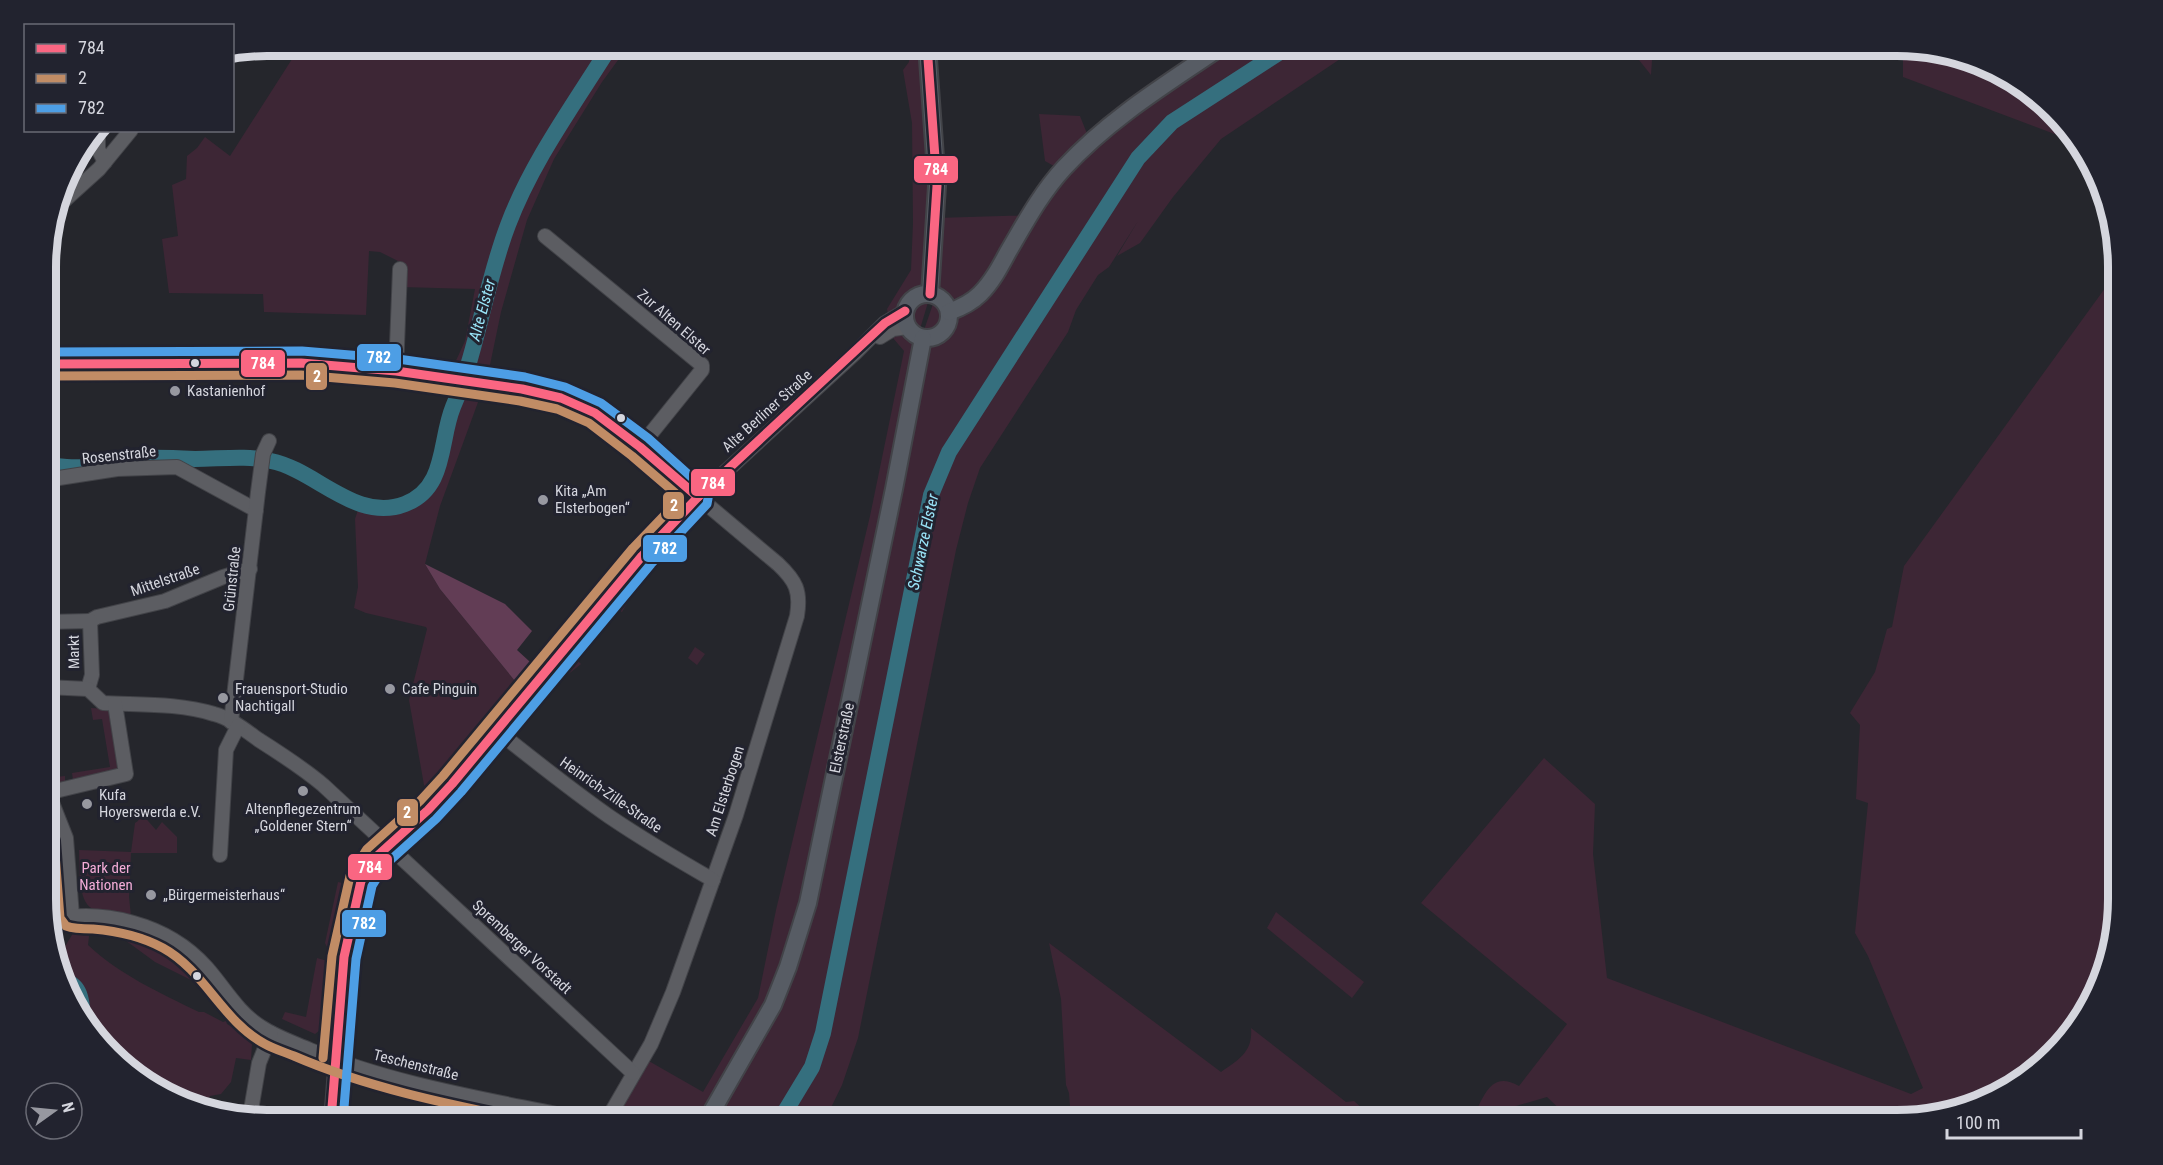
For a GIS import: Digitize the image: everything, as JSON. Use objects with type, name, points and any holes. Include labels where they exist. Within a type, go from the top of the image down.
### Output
[{"type":"main road","points":[[928,56],[937,186],[930,294]]},
{"type":"main road","points":[[949,312],[964,306],[990,283],[1036,204],[1062,170],[1089,141],[1132,108],[1208,56]]},
{"type":"main road","points":[[924,293],[942,300],[949,312],[948,322],[941,333],[932,338],[916,336],[906,319],[911,299],[924,293]]},
{"type":"main road","name":"Elsterstraße","points":[[713,1110],[773,1005],[805,914],[892,500],[923,338]]},
{"type":"street","points":[[68,197],[105,162],[129,132]]},
{"type":"street","points":[[98,139],[98,149],[105,162]]},
{"type":"street","name":"Zur Alten Elster","points":[[545,236],[702,365],[702,370],[640,447]]},
{"type":"street","points":[[396,371],[400,269]]},
{"type":"street","name":"Alte Berliner Straße","points":[[332,1110],[344,957],[356,900],[367,869],[389,844],[434,803],[642,556],[698,497],[885,323],[906,319]]},
{"type":"street","name":"Am Elsterbogen","points":[[56,364],[273,362],[396,371],[522,389],[561,398],[584,407],[611,424],[786,571],[797,587],[800,602],[740,800],[666,1009],[651,1044],[613,1110]]},
{"type":"street","name":"Grünstraße","points":[[220,855],[226,750],[234,724],[256,510],[265,454]]},
{"type":"street","name":"Rosenstraße","points":[[56,478],[117,469],[177,467],[256,510]]},
{"type":"street","name":"Mittelstraße","points":[[90,621],[98,616],[165,601],[250,568]]},
{"type":"street","name":"Markt","points":[[56,622],[90,621],[92,675],[88,689]]},
{"type":"street","points":[[56,687],[88,689],[103,703],[116,704],[126,774],[56,790]]},
{"type":"street","name":"Spremberger Vorstadt","points":[[116,704],[165,706],[217,714],[308,773],[389,844],[633,1073]]},
{"type":"street","name":"Heinrich-Zille-Straße","points":[[496,730],[608,816],[713,880]]},
{"type":"street","points":[[56,814],[66,838],[72,916]]},
{"type":"street","name":"Teschenstraße","points":[[57,919],[72,916],[141,924],[168,936],[198,958],[244,1014],[271,1033],[335,1059],[425,1086],[536,1110]]},
{"type":"street","points":[[251,1109],[259,1063],[271,1033]]},
{"type":"green space","points":[[294,56],[621,56],[554,159],[527,220],[501,312],[486,384],[448,378],[465,341],[475,289],[400,287],[400,262],[380,252],[369,251],[366,315],[264,312],[263,294],[169,293],[162,239],[178,236],[172,185],[186,179],[187,156],[205,137],[230,156]]},
{"type":"green space","points":[[909,56],[927,56],[935,150],[936,218],[1030,215],[990,282],[978,295],[957,309],[971,302],[983,291],[994,278],[1041,199],[1071,161],[1061,170],[1045,161],[1039,114],[1080,116],[1090,141],[1132,108],[1208,56],[1345,56],[1221,139],[1173,197],[1140,243],[1117,256],[1138,221],[1109,267],[1098,275],[1076,310],[1068,332],[980,468],[956,550],[858,1038],[842,1085],[830,1110],[714,1110],[738,1068],[713,1110],[622,1110],[647,1060],[703,1092],[758,998],[776,910],[870,516],[904,351],[893,338],[887,309],[911,270],[912,123],[903,70],[909,62]],"holes":[[[924,293],[937,296],[945,303],[949,312],[948,322],[936,337],[927,339],[916,336],[906,326],[904,312],[896,317],[911,300]],[[914,379],[869,618],[800,936],[774,1005],[750,1048],[772,1003],[807,903]]]},
{"type":"green space","points":[[1636,56],[1652,56],[1651,75]]},
{"type":"green space","points":[[1903,56],[1924,57],[1964,67],[1990,77],[2014,91],[2046,117],[2064,137],[1903,77]]},
{"type":"green space","points":[[2108,284],[2108,899],[2106,926],[2096,966],[2086,992],[2064,1027],[2036,1057],[2014,1074],[1990,1088],[1951,1102],[1924,1108],[1560,1109],[1547,1097],[1509,1109],[1477,1109],[1494,1084],[1501,1081],[1519,1086],[1567,1024],[1421,903],[1544,758],[1595,804],[1593,854],[1607,978],[1911,1094],[1923,1088],[1868,956],[1855,933],[1868,803],[1856,799],[1860,725],[1850,713],[1875,672],[1887,629],[1892,627],[1904,566]]},
{"type":"green space","points":[[929,299],[920,329],[913,320],[913,309],[917,302]]},
{"type":"green space","points":[[934,301],[941,310],[941,319],[935,327],[924,330]]},
{"type":"green space","points":[[463,391],[481,394],[440,506],[425,564],[440,589],[524,692],[491,726],[430,800],[424,785],[409,700],[427,629],[354,608],[358,587],[355,519],[358,510],[368,507],[400,506],[426,490],[437,472],[448,425]]},
{"type":"green space","points":[[641,559],[636,588],[622,612],[613,607],[574,657],[581,664],[541,696],[528,702]]},
{"type":"green space","points":[[695,647],[705,654],[697,665],[688,658]]},
{"type":"green space","points":[[91,708],[112,709],[121,770],[73,780],[72,773],[110,767],[102,719],[93,720]]},
{"type":"green space","points":[[65,776],[65,782],[56,785],[56,777]]},
{"type":"green space","name":"Park der Nationen","points":[[141,813],[156,830],[162,822],[177,837],[177,853],[131,853],[129,897],[131,916],[93,909],[84,899],[82,891],[79,850],[131,852],[135,823]]},
{"type":"green space","points":[[343,878],[348,881],[334,949],[327,947],[325,943],[338,882],[342,883]]},
{"type":"green space","points":[[1276,912],[1364,982],[1352,998],[1267,928]]},
{"type":"green space","points":[[88,917],[167,936],[231,999],[218,1004],[206,998],[209,989],[155,962],[110,929],[90,928],[88,945],[127,974],[199,1012],[204,1012],[223,1022],[226,1021],[234,1028],[240,1025],[243,1032],[247,1030],[259,1036],[256,1043],[252,1044],[251,1060],[236,1058],[231,1082],[221,1094],[210,1096],[207,1101],[173,1088],[138,1066],[108,1038],[91,1016],[77,992],[63,953],[75,930],[81,932]]},
{"type":"green space","points":[[1049,943],[1221,1072],[1244,1054],[1250,1043],[1251,1028],[1346,1102],[1354,1101],[1363,1109],[1070,1110],[1066,1085],[1061,999]]},
{"type":"green space","points":[[317,958],[331,962],[323,1022],[320,1030],[315,1034],[282,1019],[285,1012],[306,1017]]},
{"type":"shaded area","points":[[425,564],[505,604],[532,631],[517,650],[541,672],[524,692],[440,589]]},
{"type":"water","points":[[70,973],[85,987],[89,1013]]},
{"type":"waterway","name":"Alte Elster","points":[[56,466],[82,467],[126,459],[147,458],[252,458],[288,466],[336,493],[370,507],[387,508],[405,504],[419,497],[428,487],[440,462],[449,420],[469,363],[493,271],[518,201],[555,133],[604,56]]},
{"type":"waterway","name":"Schwarze Elster","points":[[786,1110],[812,1067],[823,1033],[931,495],[949,452],[1138,158],[1172,122],[1274,56]]},
{"type":"transit line","name":"784","points":[[928,56],[937,186],[930,294]]},
{"type":"transit line","name":"784","points":[[332,1110],[344,957],[361,881],[376,857],[428,810],[452,784],[642,556],[698,497],[885,323],[905,311]]},
{"type":"transit line","name":"782","points":[[56,352],[302,351],[398,359],[525,377],[565,387],[601,403],[648,438],[709,493],[707,504],[651,564],[461,792],[436,819],[385,865],[372,886],[356,959],[344,1110]]},
{"type":"transit line","name":"784","points":[[56,364],[301,363],[396,371],[522,389],[561,398],[595,413],[640,447],[698,497]]},
{"type":"transit line","name":"2","points":[[56,376],[301,375],[395,383],[520,401],[557,409],[589,423],[681,498],[633,548],[443,776],[420,801],[367,849],[350,876],[332,956],[323,1058]]},
{"type":"transit line","name":"2","points":[[56,867],[60,918],[66,926],[138,937],[163,948],[191,969],[237,1023],[265,1044],[322,1067],[379,1086],[479,1110]]},
{"type":"place","name":"Kastanienhof","points":[[175,391]]},
{"type":"place","name":"Kita „Am Elsterbogen“","points":[[543,500]]},
{"type":"place","name":"Cafe Pinguin","points":[[390,689]]},
{"type":"place","name":"Frauensport-Studio Nachtigall","points":[[223,698]]},
{"type":"place","name":"Altenpflegezentrum „Goldener Stern“","points":[[303,791]]},
{"type":"place","name":"Kufa Hoyerswerda e.V.","points":[[87,804]]},
{"type":"place","name":"„Bürgermeisterhaus“","points":[[151,895]]}]
